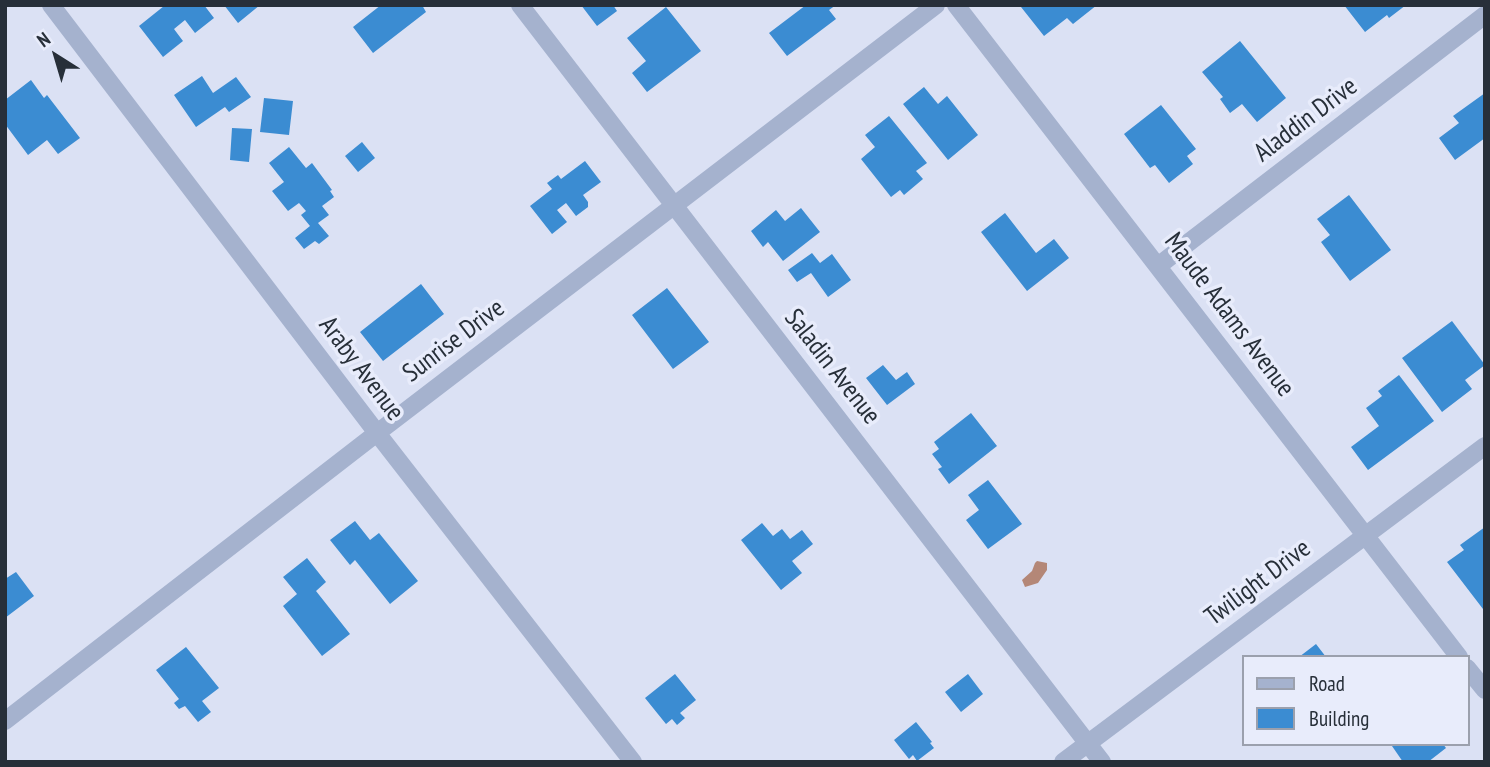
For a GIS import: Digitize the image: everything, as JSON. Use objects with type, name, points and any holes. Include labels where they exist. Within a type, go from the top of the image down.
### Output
[{"type":"street","name":"Araby Avenue","points":[[51,5],[377,433],[633,762]]},
{"type":"street","name":"Saladin Avenue","points":[[520,5],[1102,762]]},
{"type":"street","name":"Sunrise Drive","points":[[5,721],[936,5]]},
{"type":"street","name":"Maude Adams Avenue","points":[[956,5],[1457,655]]},
{"type":"street","name":"Aladdin Drive","points":[[1158,266],[1485,15]]},
{"type":"street","name":"Twilight Drive","points":[[1063,762],[1485,446]]},
{"type":"street","points":[[1469,670],[1485,690]]},
{"type":"shaded area","points":[[1037,561],[1047,563],[1047,570],[1038,583],[1025,587],[1022,580],[1032,571]]},
{"type":"building","points":[[163,5],[204,5],[214,18],[195,33],[185,20],[174,29],[183,41],[163,57],[139,26]]},
{"type":"building","points":[[224,5],[260,5],[238,23]]},
{"type":"building","points":[[381,5],[422,5],[426,12],[373,53],[353,27]]},
{"type":"building","points":[[581,5],[613,5],[617,11],[597,26]]},
{"type":"building","points":[[806,5],[836,5],[829,10],[836,19],[787,56],[769,33]]},
{"type":"building","points":[[1097,5],[1073,24],[1067,18],[1044,36],[1021,7]]},
{"type":"building","points":[[1344,5],[1406,5],[1365,32]]},
{"type":"building","points":[[666,7],[701,51],[647,92],[632,73],[646,61],[627,38]]},
{"type":"building","points":[[1240,41],[1286,98],[1257,122],[1242,104],[1230,113],[1220,99],[1223,97],[1202,72]]},
{"type":"building","points":[[202,76],[213,93],[236,77],[251,97],[229,112],[225,107],[196,127],[174,95]]},
{"type":"building","points":[[31,80],[44,98],[47,95],[80,138],[58,154],[47,140],[28,155],[5,124],[5,100]]},
{"type":"building","points":[[924,87],[938,104],[947,96],[978,135],[948,160],[903,104]]},
{"type":"building","points":[[1485,93],[1485,138],[1455,160],[1439,138],[1459,123],[1453,116]]},
{"type":"building","points":[[264,98],[293,101],[289,135],[260,132]]},
{"type":"building","points":[[1161,105],[1196,149],[1187,156],[1193,164],[1169,183],[1155,165],[1150,168],[1124,134]]},
{"type":"building","points":[[889,116],[927,163],[916,171],[923,179],[904,195],[900,190],[891,197],[861,159],[875,147],[865,135]]},
{"type":"building","points":[[232,128],[252,129],[249,162],[230,160]]},
{"type":"building","points":[[362,142],[375,158],[358,172],[345,156]]},
{"type":"building","points":[[289,147],[306,168],[312,163],[332,190],[330,191],[334,197],[322,206],[329,215],[318,223],[329,236],[319,244],[315,241],[304,249],[295,238],[310,226],[301,215],[306,211],[299,203],[288,211],[272,191],[284,182],[269,163]]},
{"type":"building","points":[[585,161],[601,182],[583,195],[588,207],[576,216],[566,203],[557,210],[567,222],[552,234],[530,206],[552,189],[547,183],[558,175],[561,179]]},
{"type":"building","points":[[1349,195],[1391,250],[1350,281],[1321,242],[1330,235],[1317,219]]},
{"type":"building","points":[[801,208],[820,232],[783,261],[768,242],[763,247],[751,231],[776,210],[785,221]]},
{"type":"building","points":[[1005,213],[1036,253],[1054,239],[1069,258],[1027,291],[981,232]]},
{"type":"building","points":[[812,253],[820,263],[832,254],[851,280],[828,297],[811,273],[797,282],[788,270]]},
{"type":"building","points":[[421,284],[444,314],[383,361],[360,332]]},
{"type":"building","points":[[667,288],[709,342],[673,369],[632,315]]},
{"type":"building","points":[[1452,321],[1485,365],[1465,380],[1472,389],[1442,412],[1402,358]]},
{"type":"building","points":[[883,365],[896,380],[907,372],[915,384],[887,405],[866,378]]},
{"type":"building","points":[[1399,375],[1434,421],[1368,470],[1351,447],[1379,426],[1366,408],[1382,396],[1378,391]]},
{"type":"building","points":[[971,413],[997,446],[949,484],[938,469],[942,467],[932,454],[939,449],[934,442]]},
{"type":"building","points":[[988,480],[1022,524],[988,549],[966,520],[979,510],[968,495]]},
{"type":"building","points":[[355,521],[370,540],[379,533],[418,581],[390,604],[355,560],[350,565],[330,540]]},
{"type":"building","points":[[762,523],[773,536],[782,529],[790,539],[802,530],[813,544],[792,561],[802,573],[781,590],[741,540]]},
{"type":"building","points":[[1485,527],[1483,609],[1447,562],[1464,550],[1460,545]]},
{"type":"building","points":[[307,558],[326,582],[316,591],[350,634],[322,656],[283,606],[297,594],[283,577]]},
{"type":"building","points":[[16,572],[34,596],[5,618],[5,579]]},
{"type":"building","points":[[1316,644],[1324,655],[1302,655]]},
{"type":"building","points":[[186,647],[219,688],[202,701],[211,712],[198,722],[185,706],[179,709],[174,703],[179,699],[156,670]]},
{"type":"building","points":[[675,674],[696,700],[680,713],[685,718],[677,725],[672,719],[666,724],[645,698]]},
{"type":"building","points":[[968,674],[983,694],[961,712],[945,692]]},
{"type":"building","points":[[916,722],[934,748],[917,761],[913,755],[909,759],[894,740]]},
{"type":"building","points":[[1392,746],[1446,748],[1428,762],[1403,762]]}]
